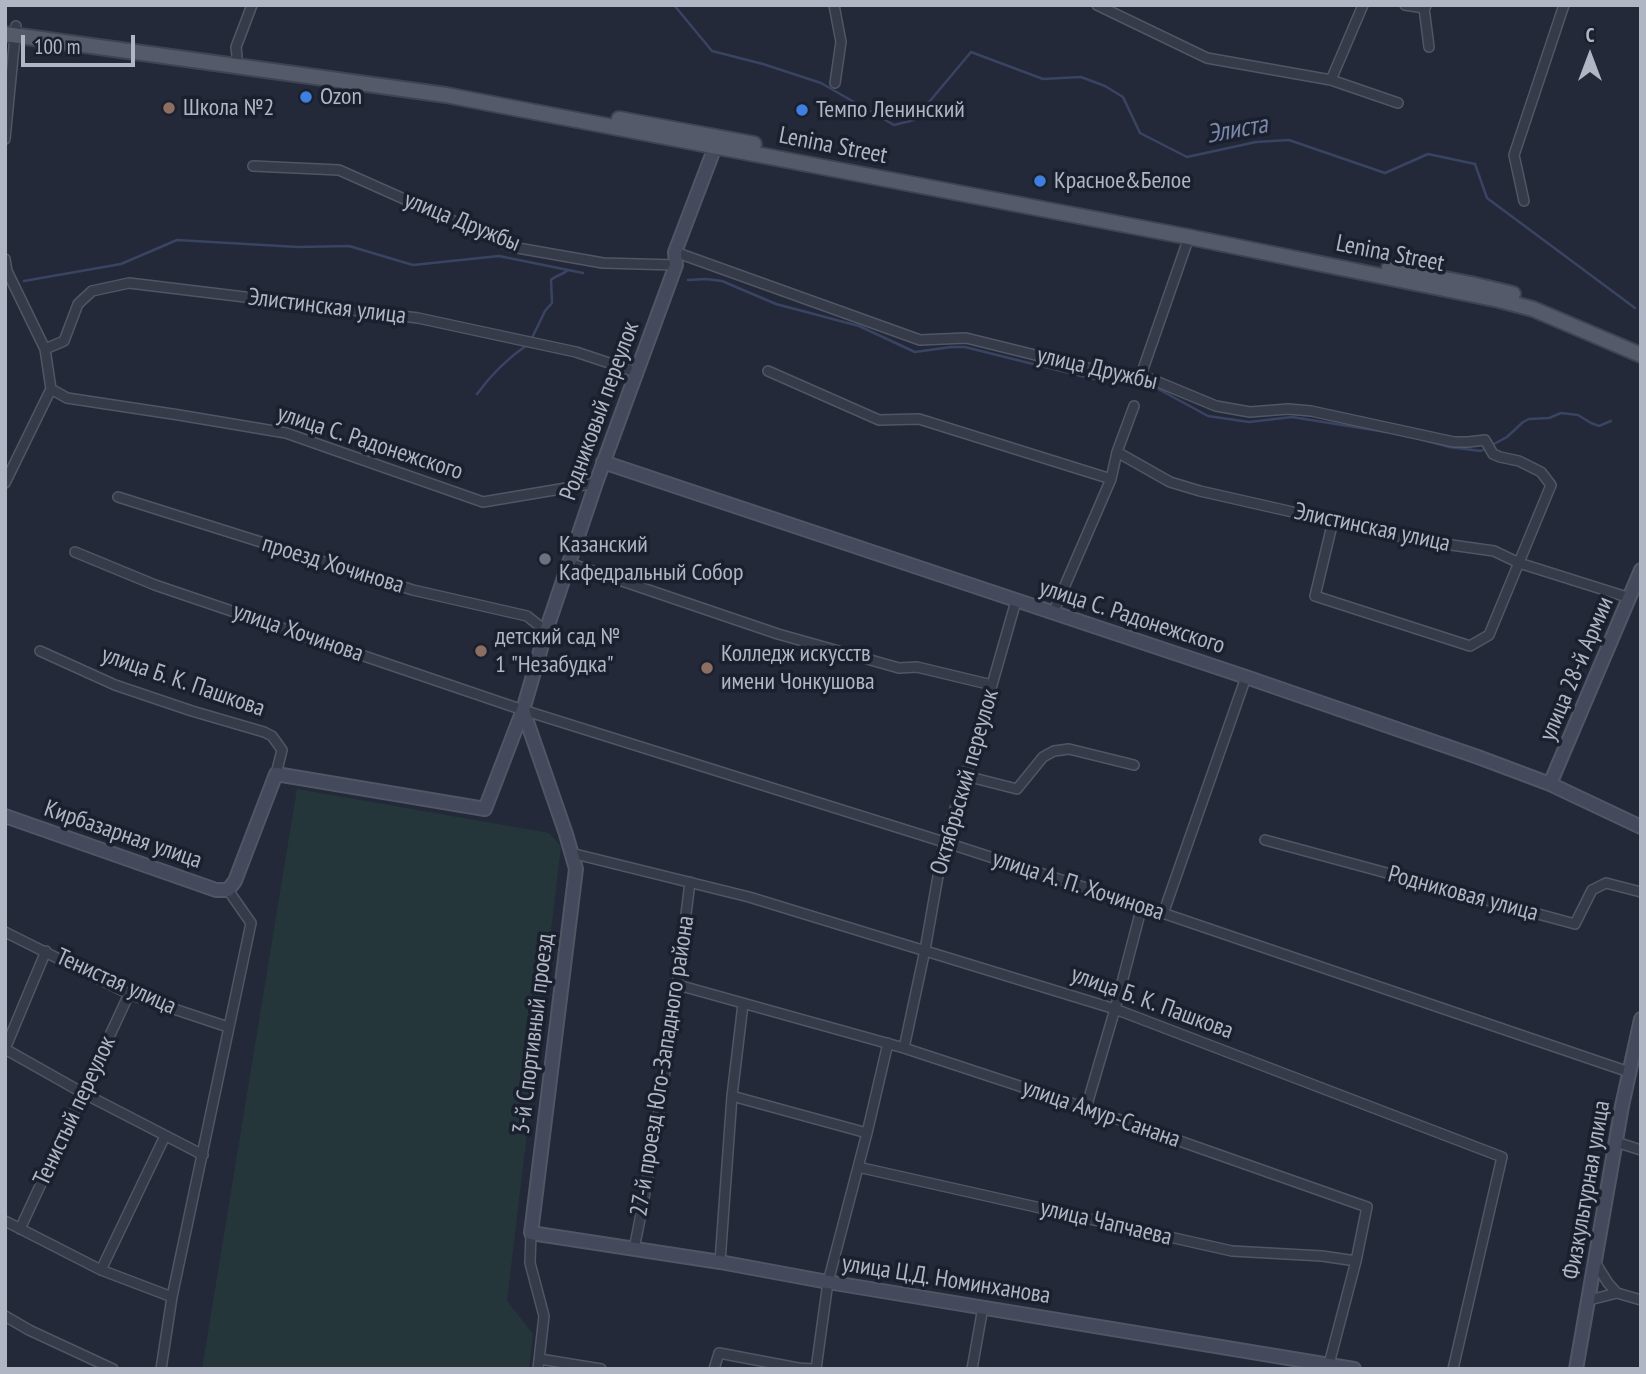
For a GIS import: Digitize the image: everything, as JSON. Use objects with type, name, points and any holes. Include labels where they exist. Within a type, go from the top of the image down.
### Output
[{"type":"main road","name":"Lenina Street","points":[[10,30],[450,87],[1499,300],[1533,309],[1641,355]]},
{"type":"main road","name":"Lenina Street","points":[[716,142],[1471,284],[1535,300],[1641,344]]},
{"type":"street","points":[[236,61],[236,47],[252,5]]},
{"type":"street","points":[[834,5],[841,42],[835,83]]},
{"type":"street","points":[[1331,80],[1363,5]]},
{"type":"street","points":[[1405,5],[1426,7],[1429,47]]},
{"type":"street","points":[[1524,201],[1514,155],[1564,5]]},
{"type":"street","points":[[1103,6],[1207,58],[1331,80],[1398,103]]},
{"type":"street","points":[[5,139],[10,30]]},
{"type":"street","name":"Родниковый переулок","points":[[276,774],[485,810],[523,710],[546,631],[603,462],[716,142]]},
{"type":"street","name":"улица Дружбы","points":[[253,166],[339,170],[512,247],[603,263],[676,259],[920,340],[966,338],[1129,378],[1141,375],[1216,406],[1251,412],[1288,409],[1311,411],[1454,442],[1485,440],[1493,454],[1519,461],[1541,472],[1551,485],[1519,563]]},
{"type":"street","points":[[1141,375],[1189,237]]},
{"type":"street","points":[[5,259],[7,276],[45,349],[51,389],[5,483]]},
{"type":"street","name":"Элистинская улица","points":[[45,349],[64,341],[78,304],[92,291],[129,283],[418,318],[576,352],[636,373]]},
{"type":"street","points":[[768,371],[879,420],[919,419],[1111,479]]},
{"type":"street","name":"улица С. Радонежского","points":[[51,389],[66,398],[286,433],[483,502],[596,483]]},
{"type":"street","points":[[1053,613],[1111,479],[1117,452],[1134,406]]},
{"type":"street","name":"Элистинская улица","points":[[1117,452],[1170,482],[1200,491],[1416,540],[1494,551],[1519,563],[1630,598]]},
{"type":"street","name":"улица С. Радонежского","points":[[603,462],[1246,677],[1550,784],[1641,827]]},
{"type":"street","name":"проезд Хочинова","points":[[118,496],[413,590],[527,616],[546,631]]},
{"type":"street","points":[[1334,521],[1315,596],[1469,646],[1489,635],[1519,563]]},
{"type":"street","name":"улица Хочинова","points":[[75,552],[155,585],[523,710]]},
{"type":"street","points":[[569,563],[778,634],[899,668],[917,667],[992,685]]},
{"type":"street","name":"улица 28-й Армии","points":[[1550,784],[1641,570]]},
{"type":"street","name":"Октябрьский переулок","points":[[904,1048],[944,842],[966,776],[1016,601]]},
{"type":"street","name":"улица Б. К. Пашкова","points":[[40,650],[115,685],[272,736],[282,750],[276,774]]},
{"type":"street","points":[[1163,914],[1246,677]]},
{"type":"street","name":"улица А. П. Хочинова","points":[[523,710],[1142,906],[1629,1072]]},
{"type":"street","name":"3-й Спортивный проезд","points":[[523,710],[576,869],[531,1233],[530,1262],[544,1316],[539,1364]]},
{"type":"street","points":[[966,776],[1017,789],[1043,757],[1054,751],[1069,749],[1134,765]]},
{"type":"street","points":[[161,1369],[172,1297],[251,923],[228,890],[235,881],[276,774]]},
{"type":"street","name":"Кирбазарная улица","points":[[5,816],[216,890],[228,890]]},
{"type":"street","name":"Родниковая улица","points":[[1265,840],[1574,924],[1592,890],[1606,883],[1641,892]]},
{"type":"street","name":"улица Б. К. Пашкова","points":[[571,853],[749,897],[1115,1009],[1502,1157],[1453,1369]]},
{"type":"street","name":"27-й проезд Юго-Западного района","points":[[634,1249],[650,1167],[678,985],[690,882]]},
{"type":"street","points":[[1086,1108],[1142,906]]},
{"type":"street","name":"Тенистая улица","points":[[5,932],[129,994],[228,1027]]},
{"type":"street","points":[[46,951],[5,1049],[203,1155]]},
{"type":"street","name":"улица Амур-Санана","points":[[678,985],[904,1048],[1086,1108],[1367,1207],[1329,1364]]},
{"type":"street","name":"Тенистый переулок","points":[[20,1229],[129,994]]},
{"type":"street","points":[[720,1262],[732,1096],[744,1004]]},
{"type":"street","name":"Физкультурная улица","points":[[1576,1369],[1629,1072],[1641,1019]]},
{"type":"street","points":[[714,1369],[719,1353],[814,1369],[828,1282],[888,1043]]},
{"type":"street","points":[[732,1096],[867,1133]]},
{"type":"street","points":[[102,1270],[165,1136]]},
{"type":"street","points":[[1616,1142],[1641,1150]]},
{"type":"street","name":"улица Чапчаева","points":[[858,1167],[1232,1251],[1322,1256],[1356,1261]]},
{"type":"street","points":[[5,1221],[102,1270],[172,1297]]},
{"type":"street","name":"улица Ц.Д. Номинханова","points":[[531,1233],[720,1262],[1354,1369]]},
{"type":"street","points":[[1596,1264],[1617,1293]]},
{"type":"street","points":[[1589,1300],[1617,1293],[1641,1300]]},
{"type":"street","points":[[972,1369],[984,1307]]},
{"type":"street","points":[[5,1316],[113,1369]]},
{"type":"street","points":[[539,1364],[601,1369]]},
{"type":"shaded area","points":[[297,789],[549,833],[561,846],[507,1301],[533,1334],[529,1369],[202,1369]]},
{"type":"waterway","name":"Элиста","points":[[674,5],[712,51],[821,83],[894,125],[914,120],[971,52],[1043,79],[1081,77],[1105,86],[1123,97],[1140,133],[1187,157],[1256,142],[1289,140],[1385,173],[1428,154],[1475,164],[1487,198],[1635,308]]},
{"type":"waterway","points":[[24,281],[121,264],[177,240],[298,247],[349,246],[413,265],[499,256],[583,273]]},
{"type":"waterway","points":[[531,340],[545,311],[552,303],[551,280],[568,270]]},
{"type":"waterway","points":[[688,280],[722,281],[776,304],[859,326],[915,352],[965,347],[1093,379],[1151,385],[1208,416],[1249,422],[1292,417],[1386,432]]},
{"type":"waterway","points":[[477,394],[500,367],[527,345]]},
{"type":"waterway","points":[[1416,438],[1449,447],[1481,451],[1507,437],[1529,419],[1549,418],[1561,413],[1578,415],[1599,426],[1611,421]]},
{"type":"place","name":"Ozon","points":[[306,97]]},
{"type":"place","name":"Школа №2","points":[[169,108]]},
{"type":"place","name":"Темпо Ленинский","points":[[802,110]]},
{"type":"place","name":"Красное&Белое","points":[[1040,181]]},
{"type":"place","name":"Казанский Кафедральный Собор","points":[[545,559]]},
{"type":"place","name":"детский сад № 1 \"Незабудка\"","points":[[481,651]]},
{"type":"place","name":"Колледж искусств имени Чонкушова","points":[[707,668]]}]
